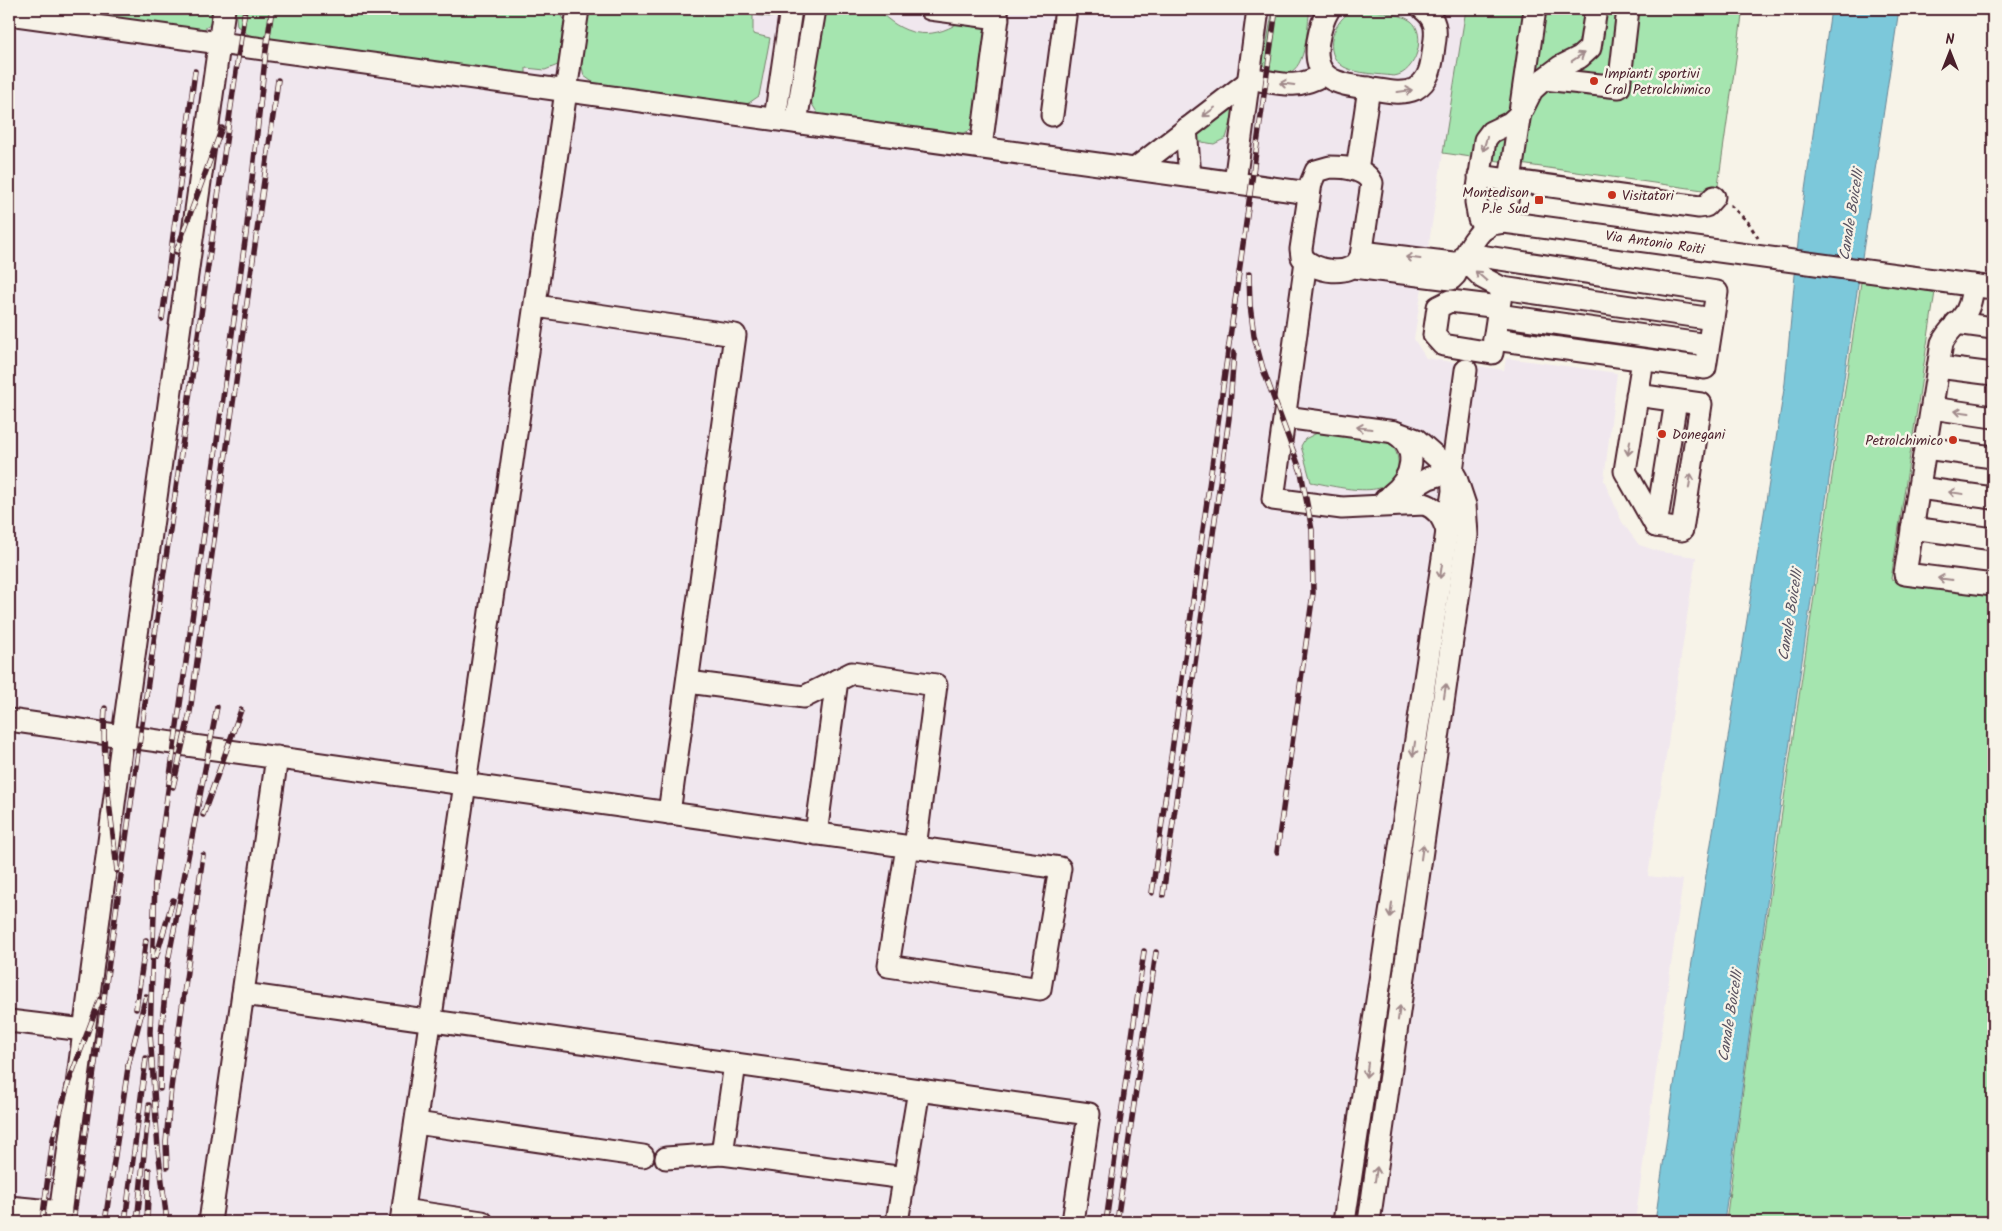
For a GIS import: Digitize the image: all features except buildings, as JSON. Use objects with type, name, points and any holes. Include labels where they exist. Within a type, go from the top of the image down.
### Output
[{"type":"street","points":[[9,1207],[60,1217],[123,735],[224,9]]},
{"type":"street","points":[[482,1222],[402,1216],[578,9]]},
{"type":"street","points":[[775,119],[792,9]]},
{"type":"street","points":[[796,122],[816,9]]},
{"type":"street","points":[[930,9],[998,18],[981,146]]},
{"type":"street","points":[[1052,115],[1066,9]]},
{"type":"street","points":[[1235,182],[1258,9]]},
{"type":"street","points":[[1329,9],[1321,26],[1317,51],[1318,66],[1324,74],[1328,78],[1342,84],[1406,92],[1424,82],[1432,64],[1433,14]]},
{"type":"street","points":[[1503,225],[1536,9]]},
{"type":"street","points":[[1503,225],[1476,212],[1482,153],[1487,136],[1520,114],[1532,90],[1544,79],[1560,67],[1580,57],[1590,48],[1596,9]]},
{"type":"street","points":[[1544,79],[1619,88],[1628,9]]},
{"type":"street","points":[[9,14],[567,92],[981,146],[1309,193]]},
{"type":"street","points":[[1136,168],[1248,80],[1300,85],[1324,74]]},
{"type":"street","points":[[1357,170],[1369,88]]},
{"type":"street","points":[[1186,129],[1190,176]]},
{"type":"street","points":[[1336,167],[1357,170],[1366,174],[1372,183],[1358,259],[1346,271],[1316,267],[1306,261],[1302,256],[1301,249],[1313,176],[1322,168],[1336,167]]},
{"type":"street","points":[[1479,176],[1698,207],[1706,206],[1714,197]]},
{"type":"street","points":[[1461,264],[1474,241],[1503,225]]},
{"type":"street","name":"Via Antonio Roiti","points":[[1503,225],[1781,258],[1983,286]]},
{"type":"street","points":[[1358,259],[1461,264],[1506,260],[1717,292],[1704,368],[1494,339]]},
{"type":"street","points":[[1306,261],[1273,499],[1333,507],[1373,504],[1424,504],[1430,506],[1442,517],[1447,532]]},
{"type":"street","points":[[1461,264],[1483,278],[1500,304],[1492,352],[1443,346],[1434,335],[1438,308],[1450,301],[1500,304],[1713,319]]},
{"type":"street","points":[[1983,286],[1942,343],[1905,574],[1993,585]]},
{"type":"street","points":[[1500,304],[1708,345]]},
{"type":"street","points":[[536,306],[735,335],[669,813]]},
{"type":"street","points":[[1956,323],[1993,328]]},
{"type":"street","points":[[1637,397],[1676,401],[1656,526],[1625,471],[1637,397],[1643,360]]},
{"type":"street","points":[[1938,367],[1993,374]]},
{"type":"street","points":[[1344,1222],[1453,491],[1452,471],[1466,370]]},
{"type":"street","points":[[1932,408],[1993,416]]},
{"type":"street","points":[[1285,417],[1390,431],[1417,440],[1452,471],[1463,496],[1467,518],[1467,535],[1369,1222]]},
{"type":"street","points":[[1373,504],[1401,485],[1411,463],[1409,448],[1406,442],[1400,436],[1390,431]]},
{"type":"street","points":[[1925,448],[1993,457]]},
{"type":"street","points":[[1373,504],[1403,493],[1429,478],[1452,471]]},
{"type":"street","points":[[1919,488],[1993,498]]},
{"type":"street","points":[[1912,528],[1993,539]]},
{"type":"street","points":[[9,720],[123,735],[466,785],[669,813],[816,834],[911,847],[1060,868],[1040,989],[888,966],[911,847],[936,685],[852,673],[804,697],[688,682]]},
{"type":"street","points":[[816,834],[837,680]]},
{"type":"street","points":[[210,1222],[277,757]]},
{"type":"street","points":[[243,994],[1089,1114],[1074,1222]]},
{"type":"street","points":[[9,1021],[84,1030]]},
{"type":"street","points":[[722,1154],[736,1064]]},
{"type":"street","points":[[897,1222],[919,1090]]},
{"type":"street","points":[[416,1123],[643,1156]]},
{"type":"street","points":[[666,1158],[722,1154],[905,1178]]},
{"type":"path","points":[[1714,197],[1738,212],[1781,258]]},
{"type":"shaded area","points":[[9,9],[1743,9],[1717,192],[1443,153],[1414,339],[1426,358],[1504,370],[1506,358],[1617,373],[1604,480],[1622,522],[1639,545],[1661,552],[1696,557],[1648,876],[1683,880],[1635,1222],[9,1222]]},
{"type":"green space","points":[[44,9],[221,9],[218,17],[212,23],[197,32]]},
{"type":"green space","points":[[235,9],[560,9],[564,20],[558,65],[545,70],[526,68],[526,78],[253,38],[237,26]]},
{"type":"green space","points":[[587,9],[777,9],[772,17],[753,15],[753,34],[770,38],[759,96],[743,107],[601,88],[584,76],[580,58]]},
{"type":"green space","points":[[826,9],[877,9],[896,25],[916,33],[927,34],[937,32],[960,22],[986,27],[972,128],[958,135],[818,114],[811,98]]},
{"type":"green space","points":[[1273,9],[1310,9],[1303,55],[1294,69],[1286,74],[1269,72],[1261,62],[1260,51],[1265,52]]},
{"type":"green space","name":"Impianti sportivi Cral Petrolchimico","points":[[1466,9],[1743,9],[1717,192],[1443,153]]},
{"type":"green space","points":[[1354,10],[1399,15],[1411,21],[1416,27],[1419,43],[1414,60],[1409,68],[1394,76],[1355,71],[1344,67],[1337,61],[1333,54],[1332,37],[1340,21]]},
{"type":"green space","points":[[1230,108],[1234,112],[1226,138],[1214,144],[1196,141],[1195,132]]},
{"type":"green space","points":[[1861,282],[1935,292],[1891,579],[1993,592],[1993,1222],[1726,1222],[1774,869]]},
{"type":"green space","points":[[1317,433],[1382,440],[1391,445],[1396,453],[1398,460],[1396,474],[1390,483],[1379,488],[1365,490],[1311,482],[1301,446],[1305,439]]},
{"type":"water","name":"Canale Boicelli","points":[[1831,9],[1899,9],[1777,829],[1724,1222],[1655,1222],[1687,993],[1785,383],[1799,232]]},
{"type":"railway","points":[[73,1222],[140,738],[245,9]]},
{"type":"railway","points":[[167,1222],[158,1149],[150,1033],[155,883],[246,234],[272,9]]},
{"type":"railway","points":[[1152,893],[1276,9]]},
{"type":"railway","points":[[162,319],[195,71]]},
{"type":"railway","points":[[173,787],[190,712],[278,80]]},
{"type":"railway","points":[[176,252],[222,128]]},
{"type":"railway","points":[[1249,274],[1254,336],[1263,369],[1301,472],[1312,530],[1313,593],[1277,852]]},
{"type":"railway","points":[[1163,895],[1229,418],[1234,352]]},
{"type":"railway","points":[[160,1089],[161,1035],[168,961],[217,707]]},
{"type":"railway","points":[[105,708],[104,749],[117,871]]},
{"type":"railway","points":[[203,815],[241,710]]},
{"type":"railway","points":[[167,1167],[166,1142],[171,1088],[203,855]]},
{"type":"railway","points":[[156,957],[173,900]]},
{"type":"railway","points":[[136,1009],[146,940]]},
{"type":"railway","points":[[1106,1222],[1144,951]]},
{"type":"railway","points":[[1117,1222],[1156,952]]},
{"type":"railway","points":[[128,1066],[146,996]]},
{"type":"railway","points":[[42,1222],[53,1139],[68,1084],[100,999]]},
{"type":"railway","points":[[125,1222],[146,1058]]},
{"type":"railway","points":[[105,1222],[129,1061]]},
{"type":"railway","points":[[137,1222],[149,1105]]},
{"type":"railway","points":[[147,1222],[149,1170]]},
{"type":"place","name":"Impianti sportivi Cral Petrolchimico","points":[[1594,81]]},
{"type":"place","name":"Visitatori","points":[[1612,195]]},
{"type":"place","name":"Montedison P.le Sud","points":[[1539,200]]},
{"type":"place","name":"Donegani","points":[[1662,434]]},
{"type":"place","name":"Petrolchimico","points":[[1953,440]]}]
